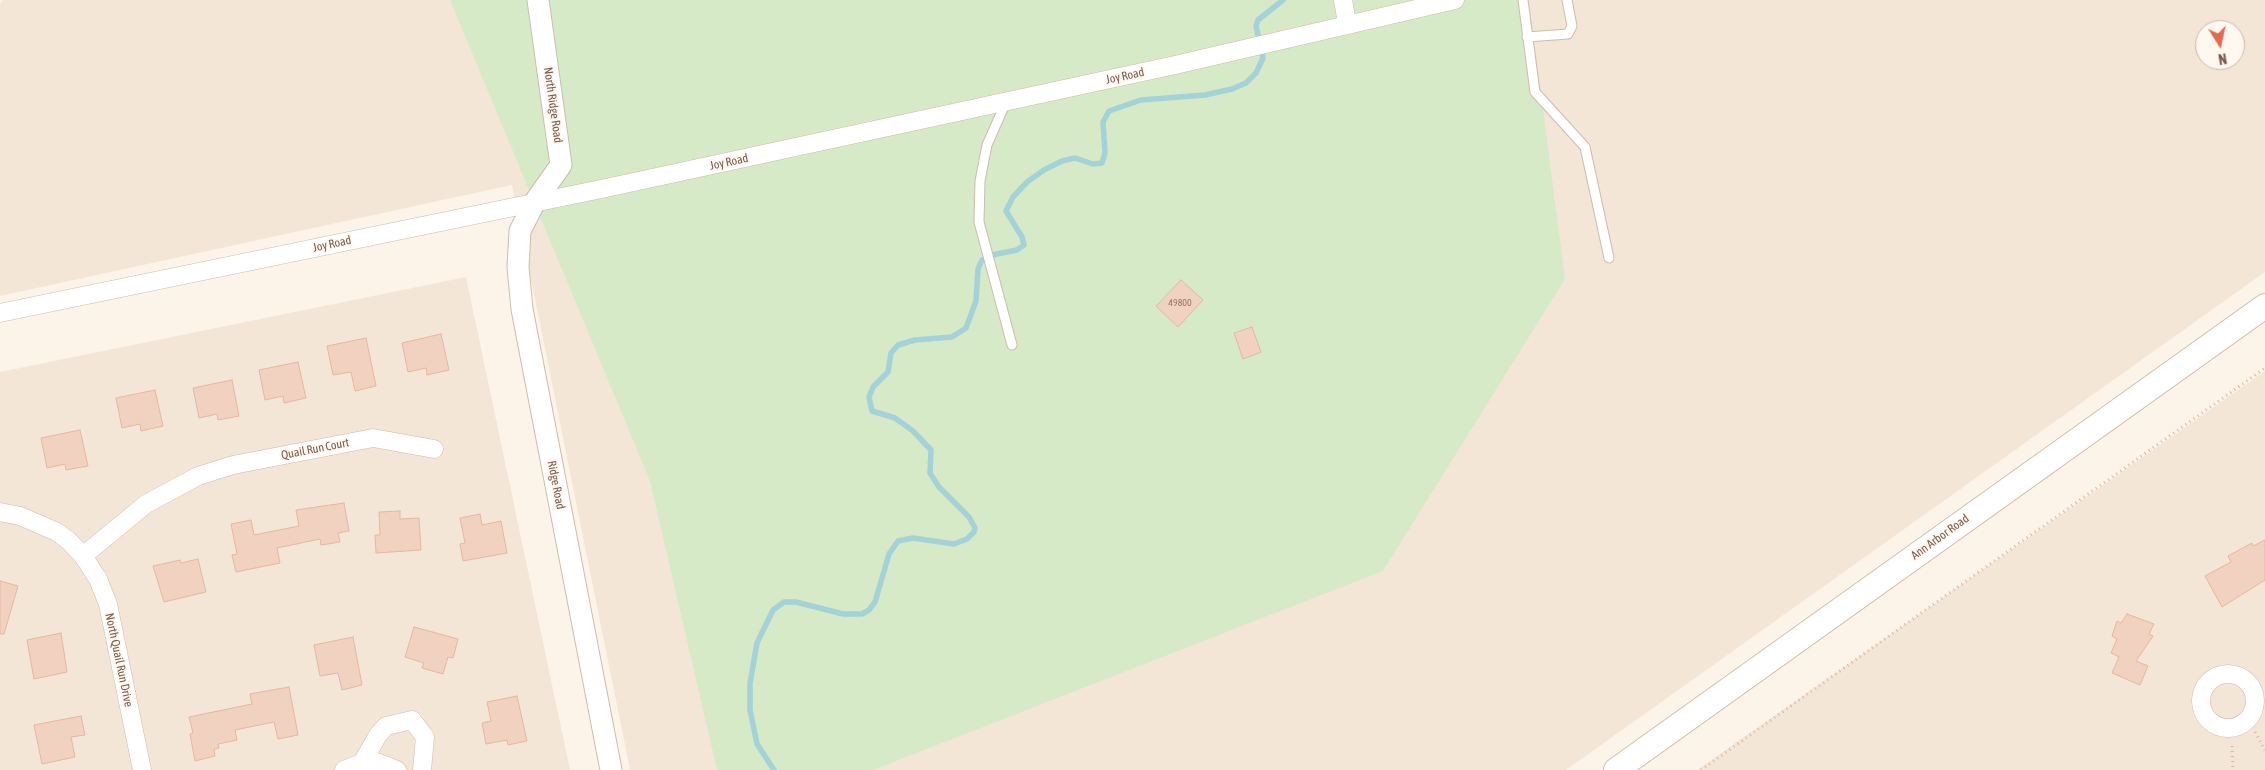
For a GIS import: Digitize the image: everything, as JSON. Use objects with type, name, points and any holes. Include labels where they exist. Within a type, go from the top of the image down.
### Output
[{"type":"main road","name":"Ann Arbor Road","points":[[1616,770],[2265,306]]},
{"type":"street","name":"North Ridge Road","points":[[534,202],[561,165],[538,0]]},
{"type":"street","points":[[1343,0],[1347,24]]},
{"type":"street","name":"Joy Road","points":[[0,313],[1006,101],[1455,0]]},
{"type":"street","name":"Ridge Road","points":[[534,202],[520,231],[518,267],[522,309],[611,770]]},
{"type":"street","name":"Quail Run Court","points":[[83,556],[146,504],[198,476],[233,466],[373,438],[434,449]]},
{"type":"street","name":"North Quail Run Drive","points":[[0,512],[44,524],[69,541],[83,556],[98,579],[108,604],[142,770]]},
{"type":"street","points":[[362,763],[378,734],[386,726],[412,720],[425,737],[422,770]]},
{"type":"street","points":[[344,770],[362,763],[377,762],[397,770]]},
{"type":"lane","points":[[1523,0],[1535,92],[1585,147],[1609,258]]},
{"type":"lane","points":[[1527,37],[1568,34],[1572,26],[1567,0]]},
{"type":"lane","points":[[1006,101],[987,145],[980,181],[979,222],[1012,345]]},
{"type":"path","points":[[1701,770],[2265,368]]},
{"type":"path","points":[[2255,732],[2265,750]]},
{"type":"path","points":[[2232,746],[2233,770]]},
{"type":"shaded area","points":[[3,0],[2265,0],[2265,272],[1566,770],[630,770],[512,185],[0,296],[0,4]]},
{"type":"shaded area","points":[[466,277],[570,770],[0,770],[0,372]]},
{"type":"shaded area","points":[[2265,371],[2265,770],[1697,770],[2011,550]]},
{"type":"green space","points":[[450,0],[1529,0],[1565,279],[1383,571],[873,770],[717,770],[650,481]]},
{"type":"building","points":[[1181,280],[1203,300],[1178,327],[1156,306]]},
{"type":"building","points":[[1252,327],[1261,352],[1243,359],[1234,333]]},
{"type":"building","points":[[441,334],[449,370],[427,375],[426,368],[408,372],[402,343]]},
{"type":"building","points":[[366,338],[376,386],[355,391],[351,372],[333,375],[327,346]]},
{"type":"building","points":[[298,362],[306,398],[284,403],[283,396],[265,400],[259,370]]},
{"type":"building","points":[[232,380],[239,416],[218,420],[217,414],[199,418],[193,388]]},
{"type":"building","points":[[155,390],[163,426],[141,431],[140,424],[122,428],[116,398]]},
{"type":"building","points":[[80,430],[88,466],[66,470],[65,464],[47,468],[41,438]]},
{"type":"building","points":[[344,503],[349,531],[338,533],[340,542],[321,545],[320,539],[277,548],[280,563],[236,572],[232,555],[237,554],[231,524],[251,520],[254,535],[299,526],[296,510]]},
{"type":"building","points":[[400,511],[400,519],[419,518],[421,550],[376,553],[375,535],[380,535],[379,512]]},
{"type":"building","points":[[480,514],[482,525],[501,521],[507,553],[463,561],[460,544],[465,543],[460,518]]},
{"type":"building","points":[[2265,540],[2265,580],[2222,607],[2205,576],[2231,562],[2228,556],[2252,543],[2253,546]]},
{"type":"building","points":[[198,559],[206,592],[164,602],[153,566],[180,560],[181,563]]},
{"type":"building","points":[[0,581],[18,586],[4,634],[0,634]]},
{"type":"building","points":[[2127,614],[2154,624],[2149,634],[2153,636],[2136,661],[2148,666],[2140,685],[2112,673],[2119,657],[2111,653],[2117,639],[2112,636],[2117,621],[2121,623]]},
{"type":"building","points":[[414,627],[458,639],[453,658],[448,657],[443,674],[422,668],[424,663],[405,657]]},
{"type":"building","points":[[61,633],[67,672],[34,679],[27,640]]},
{"type":"building","points":[[353,637],[362,685],[342,690],[338,673],[320,676],[314,645]]},
{"type":"building","points":[[289,687],[298,735],[278,739],[274,722],[235,730],[237,740],[218,744],[219,748],[214,749],[215,756],[195,761],[190,734],[193,733],[189,717],[252,704],[250,694]]},
{"type":"building","points":[[517,696],[527,741],[508,745],[507,740],[486,744],[482,723],[491,721],[487,702]]},
{"type":"building","points":[[81,716],[85,735],[71,737],[75,757],[42,764],[34,725]]},
{"type":"waterway","points":[[992,255],[1017,250],[1024,245],[1022,237],[1006,211],[1013,197],[1027,182],[1044,170],[1062,161],[1075,158],[1093,164],[1102,163],[1105,153],[1103,122],[1109,111],[1141,100],[1205,95],[1232,89],[1246,83],[1256,73],[1263,58],[1256,26],[1258,20],[1283,0]]},
{"type":"waterway","points":[[774,770],[757,744],[750,710],[750,683],[757,643],[773,610],[784,602],[796,602],[843,614],[862,614],[869,610],[875,602],[889,554],[898,541],[913,538],[954,544],[967,539],[974,532],[975,528],[969,517],[939,487],[930,473],[931,450],[913,431],[895,418],[872,411],[869,397],[873,387],[888,372],[891,353],[898,345],[915,340],[952,337],[966,328],[976,301],[978,269],[982,260]]}]
